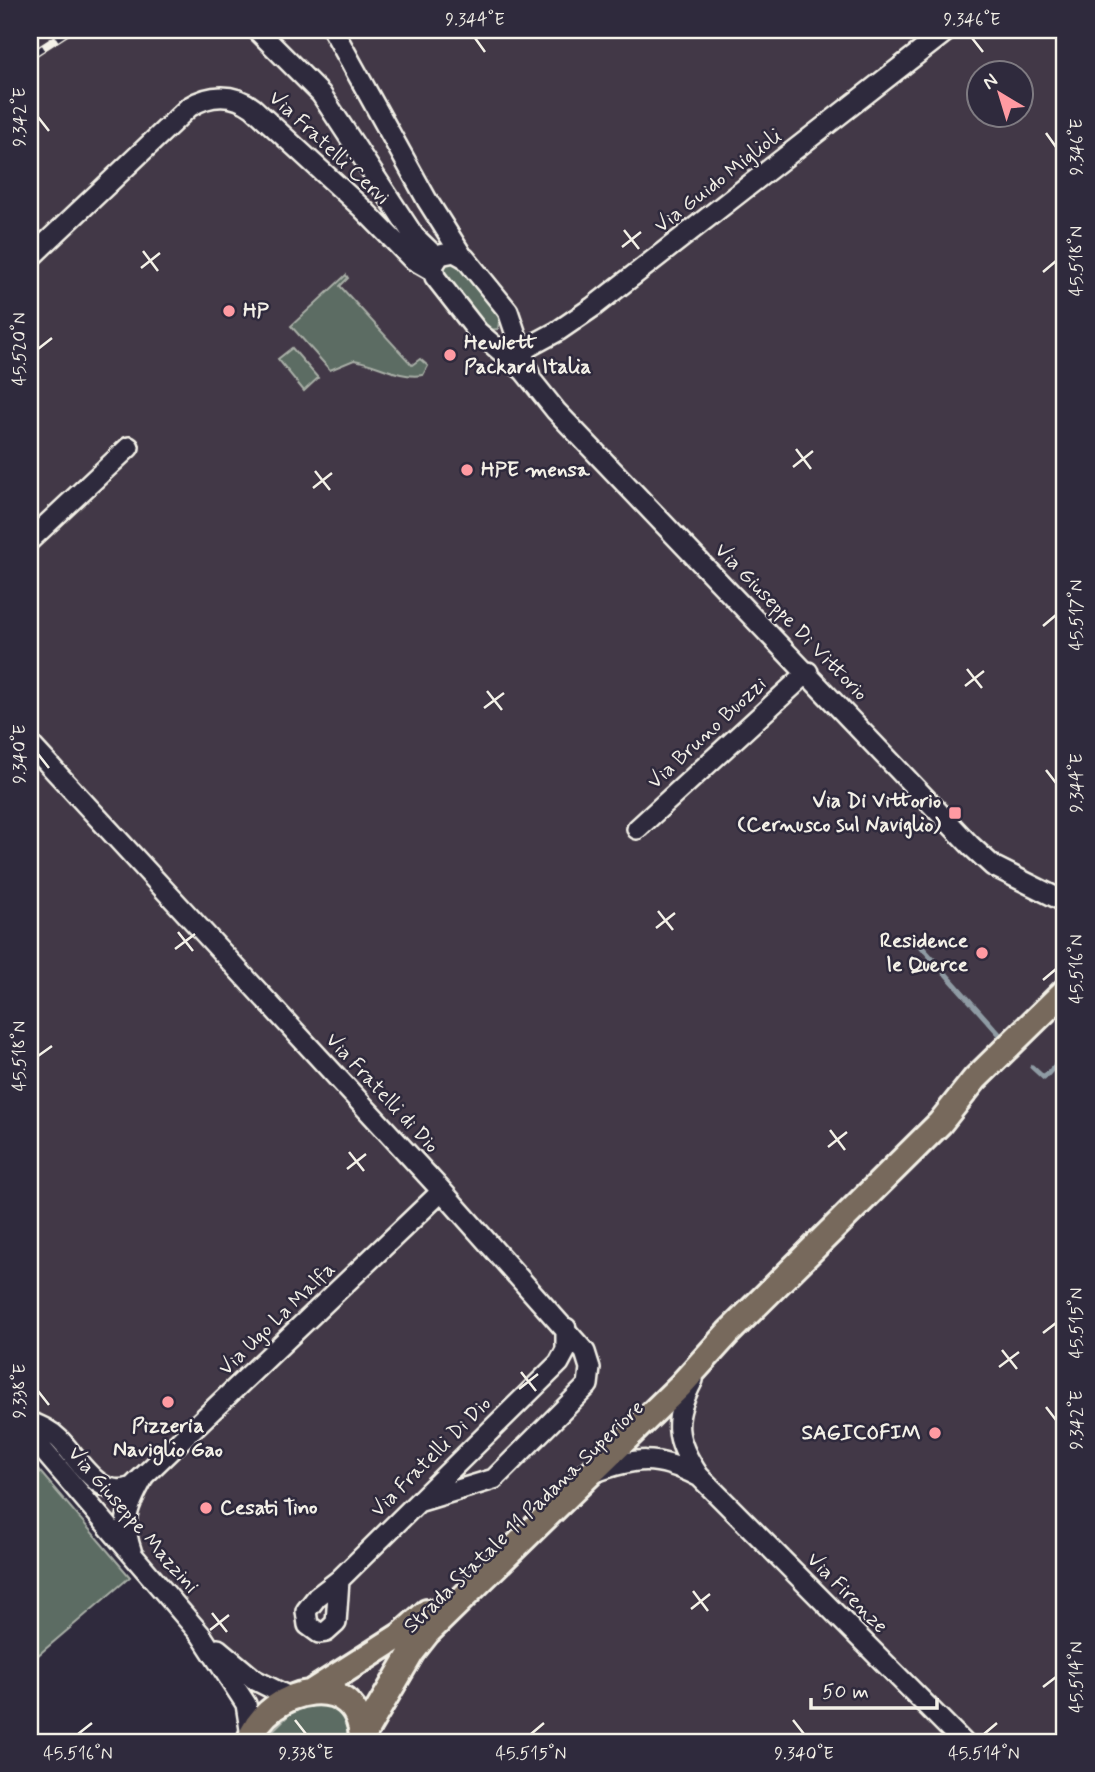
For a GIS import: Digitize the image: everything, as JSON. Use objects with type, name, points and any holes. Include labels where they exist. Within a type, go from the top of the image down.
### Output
[{"type":"main road","name":"Strada Statale 11 Padana Superiore","points":[[250,1739],[258,1725],[301,1694],[411,1628],[649,1396],[727,1333],[940,1123],[975,1079],[1065,991]]},
{"type":"main road","name":"Strada Statale 11 Padana Superiore","points":[[940,1123],[985,1089],[1065,1011]]},
{"type":"main road","name":"Strada Statale 11 Padana Superiore","points":[[362,1740],[412,1652],[427,1633],[702,1364],[727,1333]]},
{"type":"main road","name":"Strada Statale 11 Padana Superiore","points":[[301,1694],[328,1693],[349,1705],[358,1719],[362,1740]]},
{"type":"street","points":[[257,30],[321,94],[414,236],[443,259]]},
{"type":"street","points":[[333,30],[426,200],[443,259]]},
{"type":"street","name":"Via Guido Miglioli","points":[[515,354],[558,331],[593,307],[948,30]]},
{"type":"street","name":"Via Fratelli Cervi","points":[[30,258],[189,107],[205,99],[220,97],[241,100],[253,108],[363,209],[412,259],[443,259]]},
{"type":"street","name":"Via Giuseppe Di Vittorio","points":[[515,354],[483,335],[437,280],[443,259],[510,316],[515,354],[556,411],[808,672],[971,846],[993,866],[1065,902]]},
{"type":"street","points":[[483,335],[491,338],[501,336],[508,327],[510,316]]},
{"type":"street","points":[[30,540],[129,447]]},
{"type":"street","name":"Via Bruno Buozzi","points":[[637,829],[808,672]]},
{"type":"street","name":"Via Fratelli di Dio","points":[[32,751],[442,1191],[566,1328],[587,1357],[588,1385],[494,1479],[418,1502]]},
{"type":"street","name":"Via Giuseppe Di Vittorio","points":[[1030,883],[1065,890]]},
{"type":"street","name":"Via Ugo La Malfa","points":[[30,1422],[57,1437],[102,1485],[124,1490],[143,1479],[442,1191]]},
{"type":"street","name":"Via Fratelli Di Dio","points":[[339,1580],[559,1363],[566,1350],[566,1328]]},
{"type":"street","name":"Via Firenze","points":[[702,1364],[681,1403],[678,1424],[684,1454],[699,1476],[963,1742]]},
{"type":"street","name":"Via Giuseppe Mazzini","points":[[30,1435],[201,1635],[246,1704],[250,1739]]},
{"type":"street","name":"Via Fratelli di Dio","points":[[472,1449],[471,1459],[478,1473],[485,1478],[494,1479]]},
{"type":"street","name":"Via Firenze","points":[[592,1474],[619,1464],[655,1459],[674,1464],[699,1476]]},
{"type":"street","name":"Via Ugo La Malfa","points":[[134,1557],[125,1533],[126,1512],[143,1479]]},
{"type":"street","name":"Via Giuseppe Mazzini","points":[[201,1635],[255,1680],[301,1694]]},
{"type":"shaded area","points":[[30,30],[1065,30],[1065,1742],[250,1742],[262,1717],[30,1433]],"holes":[[[346,275],[348,278],[340,286],[423,375],[392,372],[354,360],[330,370],[291,326]]]},
{"type":"green space","points":[[445,261],[456,262],[500,315],[498,329],[487,330],[441,275]]},
{"type":"green space","points":[[346,275],[348,278],[340,286],[412,365],[420,359],[428,366],[423,375],[405,375],[354,360],[330,370],[291,326]]},
{"type":"green space","points":[[292,348],[318,378],[304,391],[278,359]]},
{"type":"green space","points":[[30,1460],[130,1577],[30,1662]]},
{"type":"green space","points":[[318,1700],[344,1712],[351,1737],[349,1742],[261,1742],[298,1706]]},
{"type":"waterway","points":[[920,945],[1001,1036]]},
{"type":"waterway","points":[[1032,1067],[1044,1078],[1065,1055]]},
{"type":"railway","points":[[30,56],[70,30]]},
{"type":"place","name":"HP","points":[[229,311]]},
{"type":"place","name":"Hewlett Packard Italia","points":[[450,355]]},
{"type":"place","name":"HPE mensa","points":[[467,470]]},
{"type":"place","name":"Via Di Vittorio (Cernusco sul Naviglio)","points":[[955,813]]},
{"type":"place","name":"Residence le Querce","points":[[982,953]]},
{"type":"place","name":"Pizzeria Naviglio Gao","points":[[168,1402]]},
{"type":"place","name":"SAGICOFIM","points":[[935,1433]]},
{"type":"place","name":"Cesati Tino","points":[[206,1508]]}]
